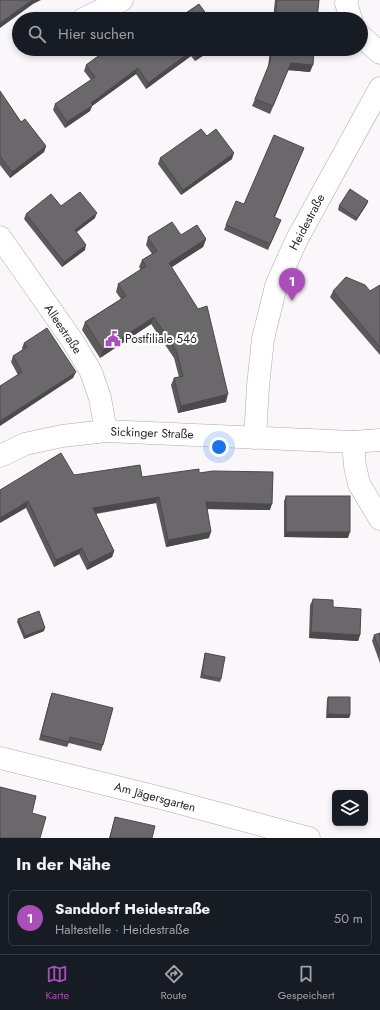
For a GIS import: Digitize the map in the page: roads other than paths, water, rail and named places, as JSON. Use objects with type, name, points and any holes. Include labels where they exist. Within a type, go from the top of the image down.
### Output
[{"type":"street","points":[[97,12],[122,0]]},
{"type":"street","points":[[346,0],[349,12]]},
{"type":"street","points":[[368,42],[380,53]]},
{"type":"street","name":"Heidestraße","points":[[255,438],[263,338],[276,286],[296,241],[380,88]]},
{"type":"street","name":"Alleestraße","points":[[0,237],[74,343],[91,372],[100,398],[106,431]]},
{"type":"street","name":"Sickinger Straße","points":[[0,456],[25,444],[62,436],[106,431],[354,442],[380,440]]},
{"type":"street","points":[[354,442],[355,466],[359,484],[380,519]]},
{"type":"street","name":"Am Jägersgarten","points":[[0,758],[176,802],[309,838]]},
{"type":"place","name":"Sanddorf Heidestraße","points":[[292,301]]},
{"type":"place","name":"Postfiliale 546","points":[[113,339]]}]
